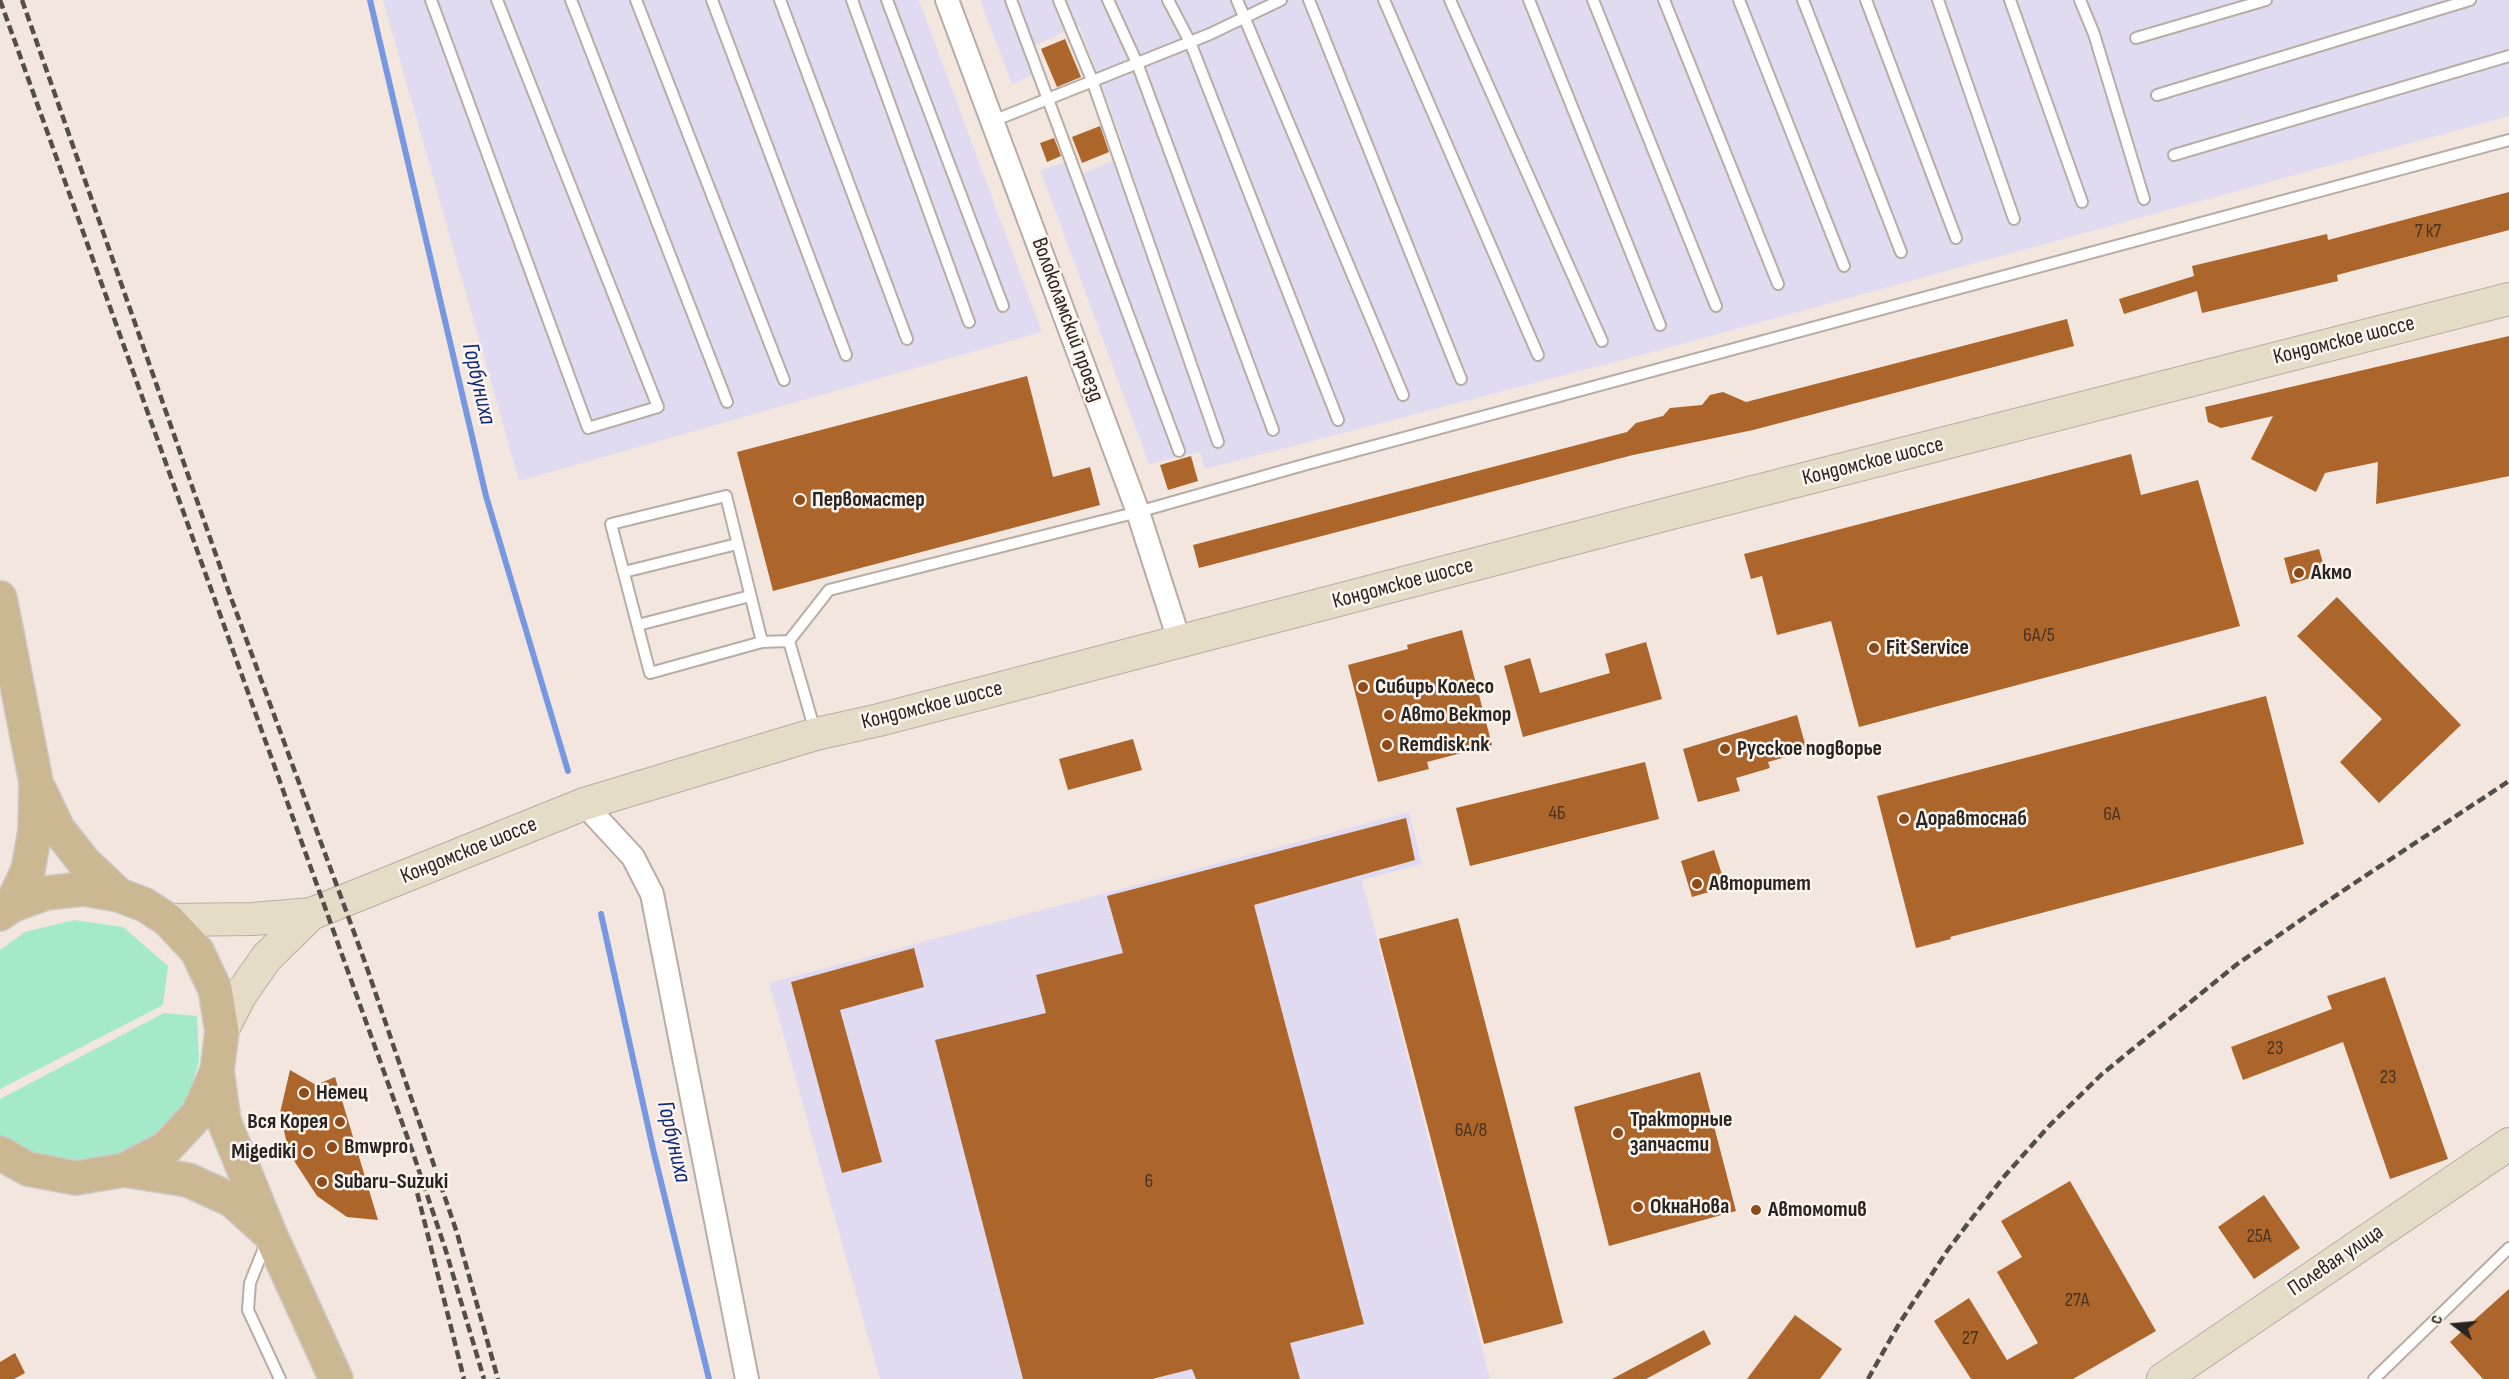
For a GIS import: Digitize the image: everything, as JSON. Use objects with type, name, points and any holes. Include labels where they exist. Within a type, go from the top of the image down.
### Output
[{"type":"main road","points":[[0,598],[36,782],[35,831],[28,870],[6,910]]},
{"type":"main road","points":[[36,782],[58,829],[84,862],[119,895]]},
{"type":"main road","points":[[6,910],[46,893],[83,889],[119,895],[144,905],[168,920],[197,951],[215,989],[222,1031],[217,1071],[224,1121],[270,1234],[336,1379]]},
{"type":"main road","points":[[124,1170],[166,1148],[198,1114],[217,1071]]},
{"type":"main road","points":[[0,1153],[28,1169],[76,1178],[124,1170],[188,1179],[232,1200],[270,1234]]},
{"type":"street","name":"Волоколамский проезд","points":[[947,0],[1137,512],[1180,642]]},
{"type":"street","name":"Кондомское шоссе","points":[[168,920],[253,919],[311,914],[584,804],[816,734],[879,720],[1690,508],[2509,299]]},
{"type":"street","points":[[584,804],[633,857],[652,894],[747,1379]]},
{"type":"street","name":"Кондомское шоссе","points":[[222,1031],[241,994],[267,957],[311,914]]},
{"type":"street","name":"Полевая улица","points":[[2163,1379],[2509,1144]]},
{"type":"lane","points":[[431,0],[588,428],[658,407],[497,0]]},
{"type":"lane","points":[[571,0],[727,402]]},
{"type":"lane","points":[[636,0],[784,380]]},
{"type":"lane","points":[[712,0],[846,355]]},
{"type":"lane","points":[[780,0],[907,339]]},
{"type":"lane","points":[[852,0],[969,322]]},
{"type":"lane","points":[[887,0],[1004,306]]},
{"type":"lane","points":[[1011,0],[1049,97],[1179,452]]},
{"type":"lane","points":[[1059,0],[1092,80],[1218,442]]},
{"type":"lane","points":[[1108,0],[1137,63],[1273,430]]},
{"type":"lane","points":[[1168,0],[1190,42],[1338,420]]},
{"type":"lane","points":[[1236,0],[1403,395]]},
{"type":"lane","points":[[993,121],[1190,42],[1281,0]]},
{"type":"lane","points":[[1309,0],[1461,379]]},
{"type":"lane","points":[[1384,0],[1538,355]]},
{"type":"lane","points":[[1450,0],[1602,340]]},
{"type":"lane","points":[[1528,0],[1660,325]]},
{"type":"lane","points":[[1593,0],[1716,306]]},
{"type":"lane","points":[[1664,0],[1778,284]]},
{"type":"lane","points":[[1739,0],[1844,266]]},
{"type":"lane","points":[[1803,0],[1901,252]]},
{"type":"lane","points":[[1866,0],[1956,238]]},
{"type":"lane","points":[[1938,0],[2014,219]]},
{"type":"lane","points":[[2010,0],[2082,202]]},
{"type":"lane","points":[[2080,0],[2094,34],[2144,199]]},
{"type":"lane","points":[[2136,38],[2266,0]]},
{"type":"lane","points":[[2157,95],[2470,0]]},
{"type":"lane","points":[[2174,155],[2509,56]]},
{"type":"lane","points":[[762,642],[726,496],[611,524],[650,673],[762,642],[789,641],[829,590],[1137,512],[1364,448],[2509,140]]},
{"type":"lane","points":[[624,572],[738,544]]},
{"type":"lane","points":[[638,625],[750,596]]},
{"type":"lane","points":[[789,641],[816,734]]},
{"type":"lane","points":[[270,1234],[250,1283],[248,1310],[280,1379]]},
{"type":"lane","points":[[2374,1379],[2509,1248]]},
{"type":"shaded area","points":[[383,0],[919,0],[1042,332],[519,481]]},
{"type":"shaded area","points":[[980,0],[2509,0],[2509,116],[1645,354],[1205,469],[1200,452],[1149,464],[1040,170],[1066,162],[1073,177],[1127,155],[1079,25],[1023,51],[1033,75],[1012,84]]},
{"type":"shaded area","points":[[1409,812],[1422,864],[1362,880],[1490,1379],[880,1379],[769,983]]},
{"type":"green space","points":[[74,920],[123,927],[168,966],[163,1005],[0,1089],[0,950],[25,932]]},
{"type":"green space","points":[[164,1013],[197,1016],[199,1061],[185,1109],[147,1147],[100,1164],[51,1163],[0,1139],[0,1099]]},
{"type":"building","points":[[1065,39],[1081,77],[1057,87],[1041,49]]},
{"type":"building","points":[[1100,126],[1109,152],[1082,163],[1072,137]]},
{"type":"building","points":[[1054,138],[1061,156],[1047,162],[1040,143]]},
{"type":"building","points":[[2509,192],[2509,230],[2337,275],[2338,281],[2202,313],[2197,291],[2124,314],[2119,299],[2194,276],[2192,266],[2327,234],[2328,240]]},
{"type":"building","points":[[2067,319],[2074,346],[1753,430],[1633,455],[1199,568],[1193,545],[1627,432],[1636,423],[1663,416],[1670,408],[1702,405],[1710,395],[1723,392],[1746,402]]},
{"type":"building","points":[[2509,336],[2509,476],[2376,504],[2378,462],[2325,473],[2316,492],[2251,459],[2273,416],[2221,428],[2208,422],[2205,407]]},
{"type":"building","points":[[1027,376],[1053,477],[1090,467],[1100,505],[773,591],[737,452]]},
{"type":"building","points":[[2131,454],[2141,495],[2198,480],[2240,626],[1859,727],[1831,621],[1777,635],[1762,576],[1751,579],[1744,554]]},
{"type":"building","points":[[1191,456],[1198,481],[1168,490],[1160,465]]},
{"type":"building","points":[[2319,549],[2326,573],[2291,584],[2284,558]]},
{"type":"building","points":[[2337,597],[2461,725],[2379,803],[2340,762],[2382,719],[2297,636]]},
{"type":"building","points":[[1462,630],[1492,745],[1427,762],[1429,769],[1378,782],[1348,665],[1408,649],[1407,645]]},
{"type":"building","points":[[1646,642],[1662,699],[1523,737],[1504,666],[1530,658],[1540,693],[1610,673],[1605,654]]},
{"type":"building","points":[[2266,696],[2304,844],[1950,937],[1951,939],[1916,948],[1877,796]]},
{"type":"building","points":[[1797,715],[1807,751],[1768,762],[1770,768],[1736,778],[1740,791],[1698,802],[1683,749]]},
{"type":"building","points":[[1133,739],[1142,770],[1068,790],[1059,759]]},
{"type":"building","points":[[1645,762],[1659,819],[1470,866],[1456,808]]},
{"type":"building","points":[[1406,818],[1415,860],[1254,905],[1364,1324],[1290,1343],[1300,1379],[1196,1379],[1192,1369],[1152,1379],[1023,1379],[935,1040],[1046,1013],[1036,975],[1123,953],[1107,896]]},
{"type":"building","points":[[1714,850],[1726,887],[1692,897],[1681,861]]},
{"type":"building","points":[[1458,918],[1563,1323],[1484,1344],[1379,939]]},
{"type":"building","points":[[914,948],[924,987],[840,1010],[882,1162],[842,1173],[791,982]]},
{"type":"building","points":[[2385,977],[2448,1159],[2390,1179],[2343,1042],[2243,1080],[2231,1047],[2332,1009],[2327,996]]},
{"type":"building","points":[[290,1070],[316,1085],[335,1077],[378,1220],[347,1217],[317,1196],[289,1153],[280,1113]]},
{"type":"building","points":[[1700,1072],[1736,1211],[1609,1246],[1574,1107]]},
{"type":"building","points":[[2070,1181],[2156,1331],[2073,1379],[1971,1379],[1934,1321],[1969,1298],[2007,1360],[2038,1343],[1997,1272],[2022,1257],[2001,1221]]},
{"type":"building","points":[[2264,1195],[2300,1248],[2254,1279],[2218,1227]]},
{"type":"building","points":[[2509,1289],[2509,1379],[2483,1379],[2450,1342]]},
{"type":"building","points":[[1795,1315],[1842,1349],[1820,1379],[1747,1379]]},
{"type":"building","points":[[1704,1330],[1711,1344],[1646,1379],[1612,1379]]},
{"type":"building","points":[[15,1353],[25,1373],[14,1379],[0,1379],[0,1362]]},
{"type":"waterway","name":"Горбуниха","points":[[370,0],[486,496],[568,771]]},
{"type":"waterway","name":"Горбуниха","points":[[601,914],[653,1149],[709,1379]]},
{"type":"railway","points":[[0,0],[413,1153],[445,1248],[484,1379]]},
{"type":"railway","points":[[22,0],[230,595],[366,965],[457,1233],[498,1379]]},
{"type":"railway","points":[[1868,1379],[1899,1324],[1947,1251],[2002,1179],[2048,1127],[2102,1074],[2236,965],[2341,892],[2509,781]]},
{"type":"railway","points":[[414,1180],[464,1379]]},
{"type":"place","name":"Первомастер","points":[[800,500]]},
{"type":"place","name":"Акмо","points":[[2299,573]]},
{"type":"place","name":"Fit Service","points":[[1874,648]]},
{"type":"place","name":"Сибирь Колесо","points":[[1363,687]]},
{"type":"place","name":"Авто Вектор","points":[[1389,715]]},
{"type":"place","name":"Remdisk.nk","points":[[1387,745]]},
{"type":"place","name":"Русское подворье","points":[[1725,749]]},
{"type":"place","name":"Доравтоснаб","points":[[1904,819]]},
{"type":"place","name":"Авторитет","points":[[1697,884]]},
{"type":"place","name":"Немец","points":[[304,1093]]},
{"type":"place","name":"Вся Корея","points":[[340,1122]]},
{"type":"place","name":"Тракторные запчасти","points":[[1618,1133]]},
{"type":"place","name":"Bmwpro","points":[[332,1147]]},
{"type":"place","name":"Migediki","points":[[308,1152]]},
{"type":"place","name":"Subaru-Suzuki","points":[[322,1182]]},
{"type":"place","name":"ОкнаНова","points":[[1638,1207]]},
{"type":"place","name":"Автомотив","points":[[1756,1210]]}]
